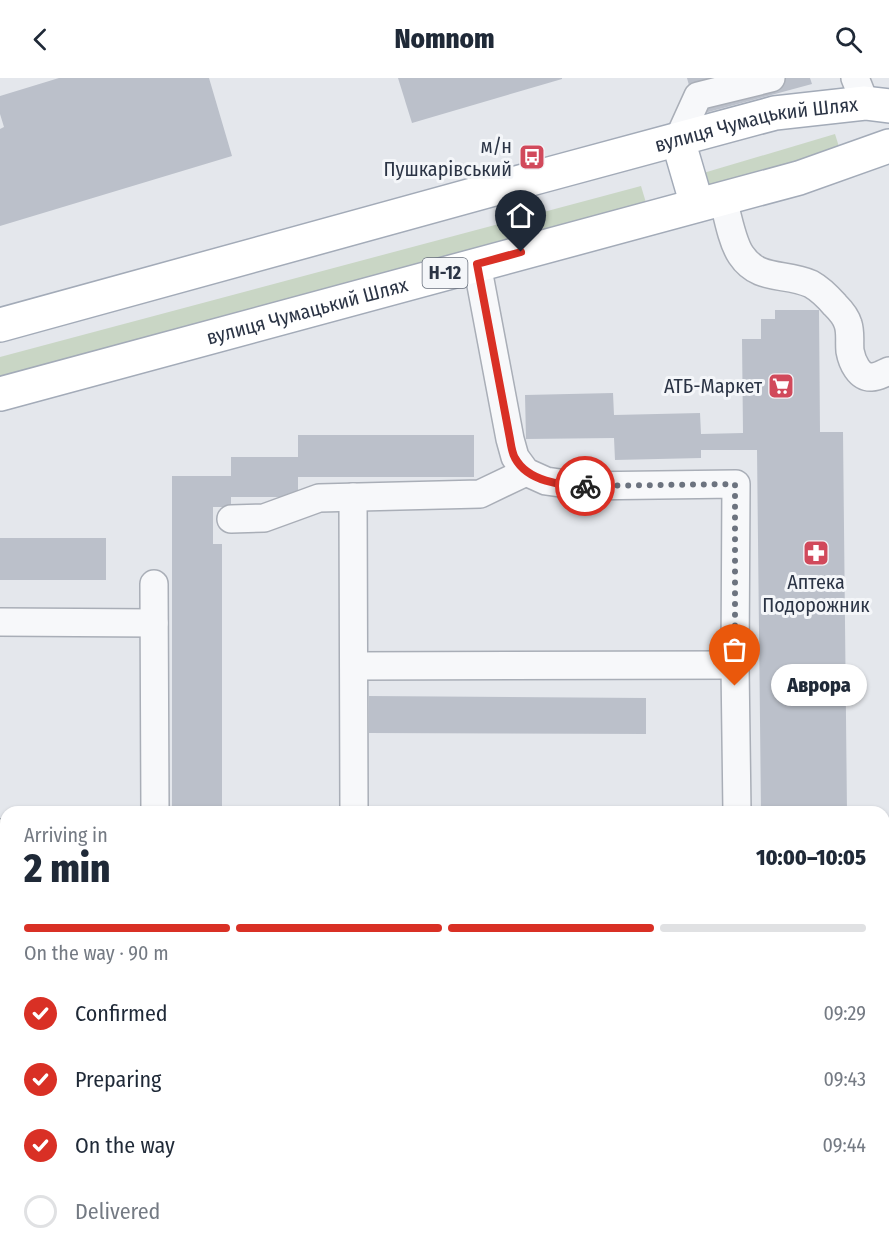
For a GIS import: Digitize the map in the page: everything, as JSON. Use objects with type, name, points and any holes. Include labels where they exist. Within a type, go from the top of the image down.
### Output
[{"type":"main road","name":"вулиця Чумацький Шлях","points":[[0,325],[776,113],[870,96]]},
{"type":"main road","points":[[678,140],[710,202]]},
{"type":"main road","name":"вулиця Чумацький Шлях","points":[[0,394],[799,178],[889,146]]},
{"type":"street","points":[[678,140],[698,96],[771,78]]},
{"type":"street","points":[[710,202],[736,244],[739,253],[752,267],[765,274],[805,282],[829,297],[847,321],[850,353],[854,365],[863,375],[881,374]]},
{"type":"street","points":[[477,264],[510,439],[515,458],[526,472],[546,481],[581,486],[735,484],[737,806]]},
{"type":"street","points":[[231,519],[264,518],[319,498],[480,494],[526,472]]},
{"type":"street","points":[[353,497],[354,806]]},
{"type":"street","points":[[154,584],[155,806]]},
{"type":"street","points":[[0,622],[154,623]]},
{"type":"street","points":[[354,666],[735,665]]},
{"type":"green space","points":[[835,134],[840,150],[705,190],[700,174]]},
{"type":"green space","points":[[641,186],[647,206],[0,380],[0,357]]},
{"type":"building","points":[[59,78],[209,78],[232,156],[0,226],[0,129],[4,127],[0,114],[0,96]]},
{"type":"building","points":[[398,78],[562,78],[562,79],[412,123]]},
{"type":"building","points":[[687,78],[810,78],[812,84],[697,115]]},
{"type":"building","points":[[775,310],[819,310],[820,432],[843,432],[847,806],[761,806],[757,450],[701,450],[701,458],[615,460],[614,438],[526,439],[525,395],[613,393],[614,415],[700,413],[701,434],[743,433],[742,339],[761,339],[761,319],[775,319]]},
{"type":"building","points":[[298,435],[474,435],[474,477],[298,477],[298,497],[231,497],[231,507],[213,507],[213,544],[222,544],[222,806],[172,806],[172,476],[231,476],[231,457],[298,457]]},
{"type":"building","points":[[0,538],[106,538],[106,580],[0,580]]},
{"type":"building","points":[[369,696],[646,698],[646,734],[369,733]]},
{"type":"way so far","points":[[585,486],[735,484],[735,686]]},
{"type":"place","name":"м/н Пушкарівський","points":[[532,157]]},
{"type":"place","name":"АТБ-Маркет","points":[[781,386]]},
{"type":"place","name":"Аптека Подорожник","points":[[816,553]]},
{"type":"place","name":"Аврора","points":[[735,686]]},
{"type":"route","points":[[521,252],[477,264],[515,458],[526,472],[546,481],[585,486]]}]
